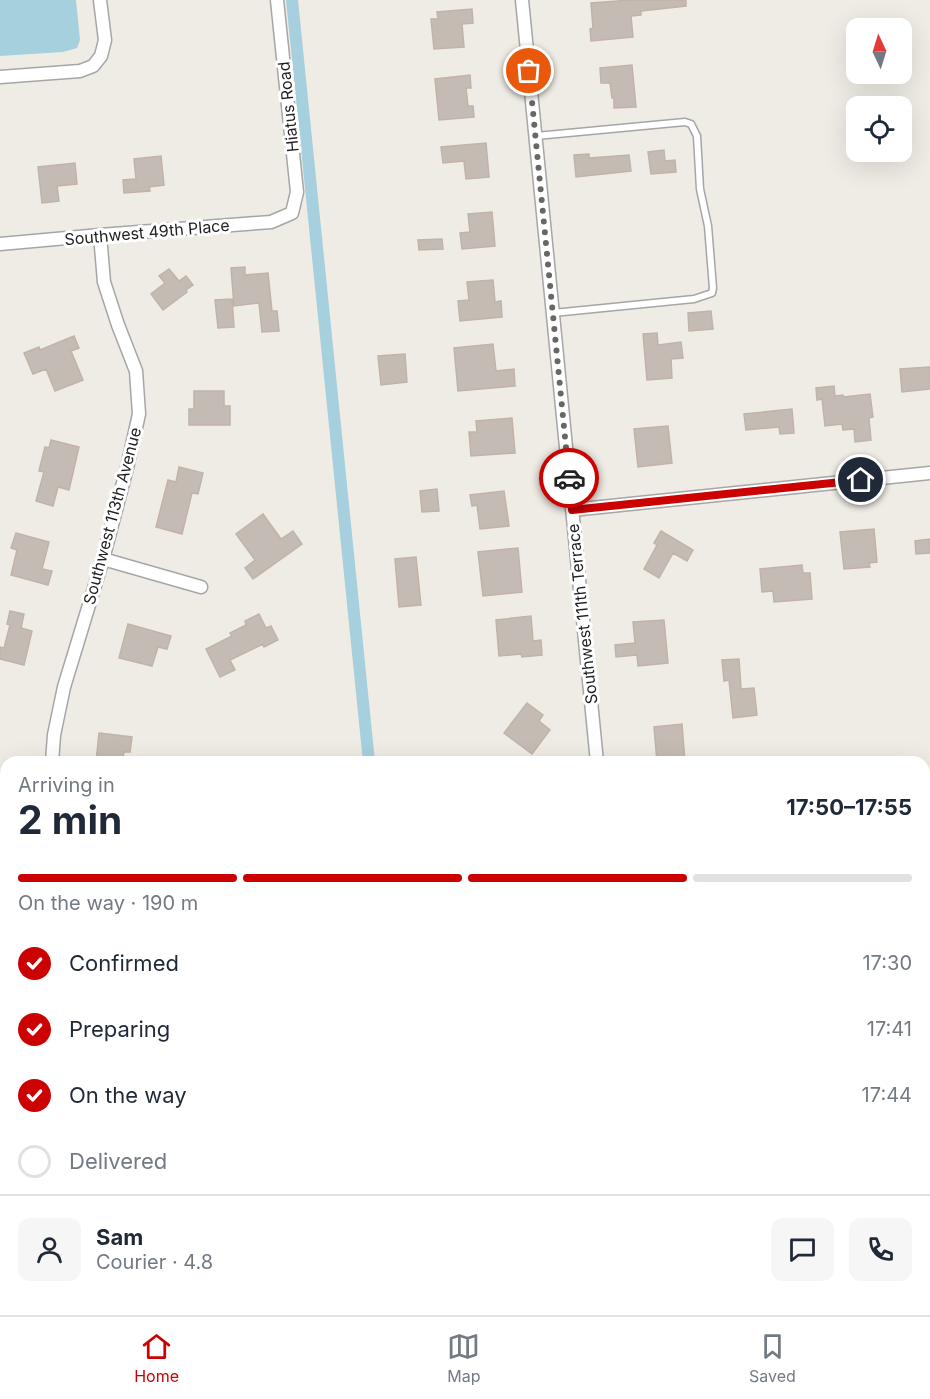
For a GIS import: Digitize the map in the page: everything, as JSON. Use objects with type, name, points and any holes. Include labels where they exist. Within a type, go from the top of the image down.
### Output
[{"type":"street","points":[[0,77],[80,71],[93,66],[101,56],[105,40],[100,0]]},
{"type":"street","name":"Hiatus Road","points":[[277,0],[297,192],[292,213]]},
{"type":"street","name":"Southwest 111th Terrace","points":[[522,0],[596,756]]},
{"type":"street","name":"Southwest 49th Place","points":[[0,244],[271,222],[292,213]]},
{"type":"street","name":"Southwest 113th Avenue","points":[[52,756],[54,735],[64,687],[103,559],[139,414],[136,371],[104,282],[100,235]]},
{"type":"street","points":[[572,510],[930,473]]},
{"type":"street","points":[[103,559],[201,587]]},
{"type":"lane","points":[[536,136],[685,122],[691,124],[697,136],[700,189],[708,226],[712,293],[694,299],[553,313]]},
{"type":"water","points":[[0,0],[76,0],[80,40],[77,48],[63,52],[0,56]]},
{"type":"building","points":[[686,0],[686,6],[641,11],[641,15],[631,16],[633,37],[591,41],[590,29],[593,28],[591,3]]},
{"type":"building","points":[[472,9],[473,23],[462,24],[464,47],[434,49],[431,19],[438,19],[437,12]]},
{"type":"building","points":[[632,65],[636,107],[614,108],[610,83],[601,83],[600,68]]},
{"type":"building","points":[[470,75],[471,88],[466,88],[468,106],[473,106],[474,117],[439,120],[435,79]]},
{"type":"building","points":[[486,143],[489,177],[466,179],[464,161],[443,163],[441,147]]},
{"type":"building","points":[[664,150],[665,161],[675,160],[676,172],[651,174],[648,152]]},
{"type":"building","points":[[589,154],[589,158],[629,155],[631,171],[576,177],[574,155]]},
{"type":"building","points":[[161,156],[164,185],[149,187],[150,191],[124,193],[123,180],[136,179],[134,159]]},
{"type":"building","points":[[75,163],[77,184],[57,186],[59,201],[42,203],[38,167]]},
{"type":"building","points":[[492,212],[495,246],[462,249],[460,233],[470,232],[468,214]]},
{"type":"building","points":[[442,239],[443,249],[419,250],[418,240]]},
{"type":"building","points":[[245,267],[245,275],[268,273],[272,311],[277,311],[279,331],[262,332],[259,303],[234,306],[231,268]]},
{"type":"building","points":[[169,269],[179,281],[186,276],[193,285],[163,310],[151,294],[165,283],[159,276]]},
{"type":"building","points":[[493,280],[495,302],[501,301],[502,317],[460,321],[458,301],[469,300],[467,282]]},
{"type":"building","points":[[232,299],[234,327],[218,328],[215,300]]},
{"type":"building","points":[[711,311],[713,329],[689,331],[688,313]]},
{"type":"building","points":[[657,333],[658,345],[681,342],[683,358],[671,359],[672,378],[647,380],[643,334]]},
{"type":"building","points":[[74,336],[79,348],[71,351],[83,380],[55,391],[46,369],[33,374],[24,353],[39,347],[40,350]]},
{"type":"building","points":[[493,344],[496,371],[514,369],[515,386],[458,391],[454,348]]},
{"type":"building","points":[[405,354],[407,382],[381,385],[378,356]]},
{"type":"building","points":[[930,367],[930,389],[902,392],[900,369]]},
{"type":"building","points":[[834,386],[835,396],[870,394],[873,417],[869,418],[871,440],[855,442],[854,429],[843,430],[842,424],[825,426],[822,399],[817,400],[816,388]]},
{"type":"building","points":[[194,391],[224,391],[224,406],[230,406],[230,425],[189,425],[189,409],[194,409]]},
{"type":"building","points":[[792,409],[794,433],[780,434],[779,427],[746,430],[744,414]]},
{"type":"building","points":[[512,418],[515,453],[471,456],[469,432],[477,432],[476,421]]},
{"type":"building","points":[[668,426],[672,463],[638,467],[634,429]]},
{"type":"building","points":[[51,440],[79,447],[69,490],[58,487],[53,506],[36,501],[44,472],[39,471],[45,447],[49,448]]},
{"type":"building","points":[[179,467],[203,473],[198,494],[192,493],[182,534],[156,527],[168,480],[176,482]]},
{"type":"building","points":[[437,489],[439,511],[422,512],[420,491]]},
{"type":"building","points":[[504,491],[509,526],[480,529],[477,505],[472,506],[470,495]]},
{"type":"building","points":[[263,514],[281,539],[293,531],[302,544],[253,579],[245,568],[255,560],[236,534]]},
{"type":"building","points":[[874,529],[877,562],[869,563],[870,567],[844,569],[840,532]]},
{"type":"building","points":[[661,531],[693,550],[687,561],[673,553],[659,578],[644,569],[657,545],[654,543]]},
{"type":"building","points":[[16,533],[49,542],[42,569],[52,571],[48,585],[11,575],[17,550],[11,548]]},
{"type":"building","points":[[930,539],[930,553],[916,554],[915,541]]},
{"type":"building","points":[[518,548],[522,592],[483,596],[478,552]]},
{"type":"building","points":[[416,557],[421,605],[399,607],[395,559]]},
{"type":"building","points":[[802,565],[803,573],[810,573],[812,599],[774,602],[773,591],[762,592],[760,569]]},
{"type":"building","points":[[10,611],[24,614],[21,628],[32,631],[24,665],[0,659],[0,647],[4,648],[10,625],[7,624]]},
{"type":"building","points":[[259,614],[266,628],[271,626],[278,640],[264,647],[263,644],[230,660],[235,670],[220,677],[206,649],[232,636],[230,633],[246,625],[245,621]]},
{"type":"building","points":[[531,616],[533,641],[541,640],[542,655],[499,656],[496,620]]},
{"type":"building","points":[[664,620],[668,663],[638,666],[637,655],[616,657],[615,645],[635,643],[633,622]]},
{"type":"building","points":[[128,624],[171,636],[167,649],[158,647],[152,666],[119,658]]},
{"type":"building","points":[[739,659],[741,689],[754,688],[757,715],[733,718],[729,680],[724,681],[722,660]]},
{"type":"building","points":[[527,703],[543,715],[539,721],[550,730],[532,754],[504,733]]},
{"type":"building","points":[[682,724],[685,756],[656,756],[654,727]]},
{"type":"building","points":[[99,733],[132,737],[130,752],[124,752],[123,756],[97,756]]},
{"type":"waterway","points":[[292,0],[368,756]]},
{"type":"way so far","points":[[529,71],[569,478]]},
{"type":"route","points":[[569,478],[572,510],[861,480]]}]
